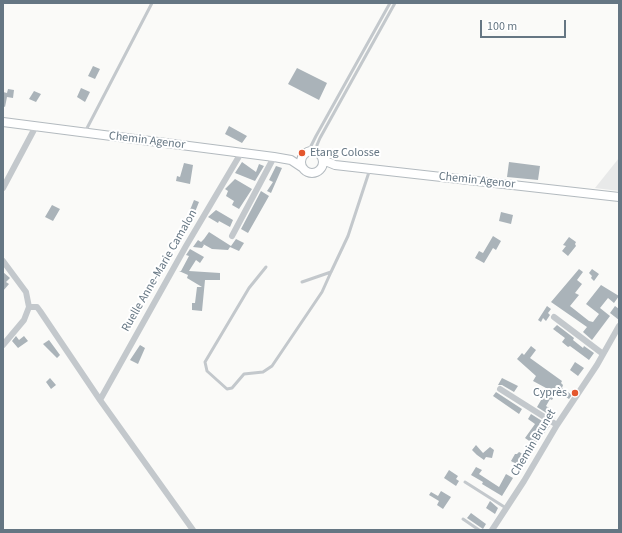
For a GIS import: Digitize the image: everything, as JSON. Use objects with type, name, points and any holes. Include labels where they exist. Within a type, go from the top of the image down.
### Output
[{"type":"main road","name":"Chemin Agenor","points":[[3,122],[84,134],[274,157],[291,160],[307,172],[313,173],[335,165]]},
{"type":"main road","name":"Chemin Agenor","points":[[291,160],[306,154],[317,153],[323,160],[335,165],[619,197]]},
{"type":"main road","points":[[303,168],[301,162],[306,154]]},
{"type":"main road","points":[[321,169],[323,160]]},
{"type":"street","points":[[3,188],[36,126]]},
{"type":"street","name":"Ruelle Anne-Marie Camalon","points":[[100,400],[186,246],[241,153]]},
{"type":"street","points":[[232,236],[274,157]]},
{"type":"street","points":[[3,261],[26,292],[29,307],[24,320],[3,345]]},
{"type":"street","points":[[29,307],[37,308],[40,311],[100,400],[193,530]]},
{"type":"street","points":[[554,317],[603,354]]},
{"type":"street","name":"Chemin Brunet","points":[[492,530],[524,481],[619,326]]},
{"type":"street","points":[[500,389],[557,425]]},
{"type":"lane","points":[[84,134],[152,3]]},
{"type":"lane","points":[[306,154],[390,3]]},
{"type":"lane","points":[[317,153],[317,145],[320,138],[395,3]]},
{"type":"lane","points":[[266,267],[249,288],[205,362],[207,371],[226,388],[232,388],[244,374],[262,372],[272,366],[322,292],[348,236],[370,169]]},
{"type":"lane","points":[[302,282],[331,272]]},
{"type":"lane","points":[[465,482],[506,508]]},
{"type":"lane","points":[[463,519],[479,530]]},
{"type":"shaded area","points":[[619,158],[619,191],[595,188]]},
{"type":"building","points":[[93,66],[100,69],[95,79],[88,76]]},
{"type":"building","points":[[297,68],[327,83],[319,100],[288,84]]},
{"type":"building","points":[[81,88],[90,92],[85,102],[77,97]]},
{"type":"building","points":[[8,89],[14,90],[13,98],[7,97],[5,107],[3,106],[3,92],[7,93]]},
{"type":"building","points":[[34,91],[41,94],[36,102],[29,99]]},
{"type":"building","points":[[229,126],[247,136],[242,143],[225,134]]},
{"type":"building","points":[[242,162],[256,172],[259,164],[264,166],[255,181],[235,173]]},
{"type":"building","points":[[509,162],[540,166],[538,180],[507,177]]},
{"type":"building","points":[[184,163],[193,165],[190,184],[176,181],[177,176],[180,177]]},
{"type":"building","points":[[276,166],[282,168],[271,193],[267,191],[273,182],[269,180]]},
{"type":"building","points":[[235,179],[252,189],[239,209],[232,205],[234,201],[226,196],[228,191],[225,189]]},
{"type":"building","points":[[261,191],[269,196],[248,233],[241,229]]},
{"type":"building","points":[[194,200],[199,202],[195,212],[190,210]]},
{"type":"building","points":[[52,205],[60,209],[53,221],[45,217]]},
{"type":"building","points":[[216,210],[233,220],[230,227],[219,221],[218,223],[208,217]]},
{"type":"building","points":[[501,212],[513,215],[511,224],[499,221]]},
{"type":"building","points":[[209,232],[231,246],[236,239],[244,243],[239,251],[230,247],[228,250],[212,249],[203,244],[204,245],[202,248],[193,247],[198,240],[201,242]]},
{"type":"building","points":[[493,236],[501,241],[496,250],[493,248],[484,263],[475,258],[479,251],[483,253]]},
{"type":"building","points":[[569,237],[576,242],[576,246],[568,256],[562,251],[566,246],[563,245]]},
{"type":"building","points":[[190,249],[204,257],[200,263],[196,260],[189,271],[220,273],[220,280],[205,280],[202,311],[192,310],[192,303],[195,303],[197,287],[202,287],[187,278],[188,275],[179,271],[181,271],[189,256],[186,255]]},
{"type":"building","points":[[579,269],[583,272],[577,280],[582,284],[575,293],[579,295],[570,306],[589,321],[593,322],[599,314],[586,304],[601,285],[619,296],[614,303],[608,298],[600,308],[610,316],[592,340],[583,332],[587,327],[551,302]]},
{"type":"building","points":[[592,269],[599,274],[594,281],[589,273]]},
{"type":"building","points":[[3,272],[10,278],[6,282],[9,284],[3,291]]},
{"type":"building","points":[[547,306],[551,309],[548,313],[550,315],[546,321],[543,318],[541,322],[538,320]]},
{"type":"building","points":[[615,306],[619,309],[619,320],[610,313]]},
{"type":"building","points":[[557,325],[574,338],[573,340],[583,348],[584,346],[594,353],[589,360],[562,342],[565,338],[553,329]]},
{"type":"building","points":[[16,336],[19,340],[24,336],[28,341],[18,348],[12,341]]},
{"type":"building","points":[[49,340],[60,355],[57,358],[43,344]]},
{"type":"building","points":[[140,345],[145,348],[138,364],[130,360]]},
{"type":"building","points":[[531,346],[536,350],[530,358],[562,381],[562,388],[572,395],[569,399],[557,391],[552,400],[550,399],[546,406],[552,410],[550,414],[556,419],[537,407],[546,388],[533,381],[536,376],[517,359],[522,353],[524,355]]},
{"type":"building","points":[[575,362],[584,368],[578,376],[570,370]]},
{"type":"building","points":[[50,378],[56,385],[51,389],[46,382]]},
{"type":"building","points":[[502,378],[518,386],[514,392],[502,385],[498,385]]},
{"type":"building","points":[[496,392],[522,409],[519,414],[493,396]]},
{"type":"building","points":[[531,414],[550,426],[535,445],[525,438],[535,424],[528,419]]},
{"type":"building","points":[[476,445],[483,453],[490,447],[494,450],[492,458],[486,457],[484,460],[477,455],[472,450]]},
{"type":"building","points":[[519,452],[525,455],[519,466],[511,461],[515,454]]},
{"type":"building","points":[[476,467],[482,470],[479,474],[499,487],[506,474],[513,478],[502,496],[482,484],[483,482],[471,475]]},
{"type":"building","points":[[449,470],[458,476],[456,479],[459,481],[456,486],[444,478]]},
{"type":"building","points":[[441,491],[451,497],[443,509],[437,505],[439,501],[429,495],[431,492],[438,496]]},
{"type":"building","points":[[490,501],[498,508],[495,514],[486,508]]},
{"type":"building","points":[[471,513],[486,524],[483,529],[467,518]]},
{"type":"place","name":"Etang Colosse","points":[[302,153]]},
{"type":"place","name":"Cyprès","points":[[575,393]]}]
